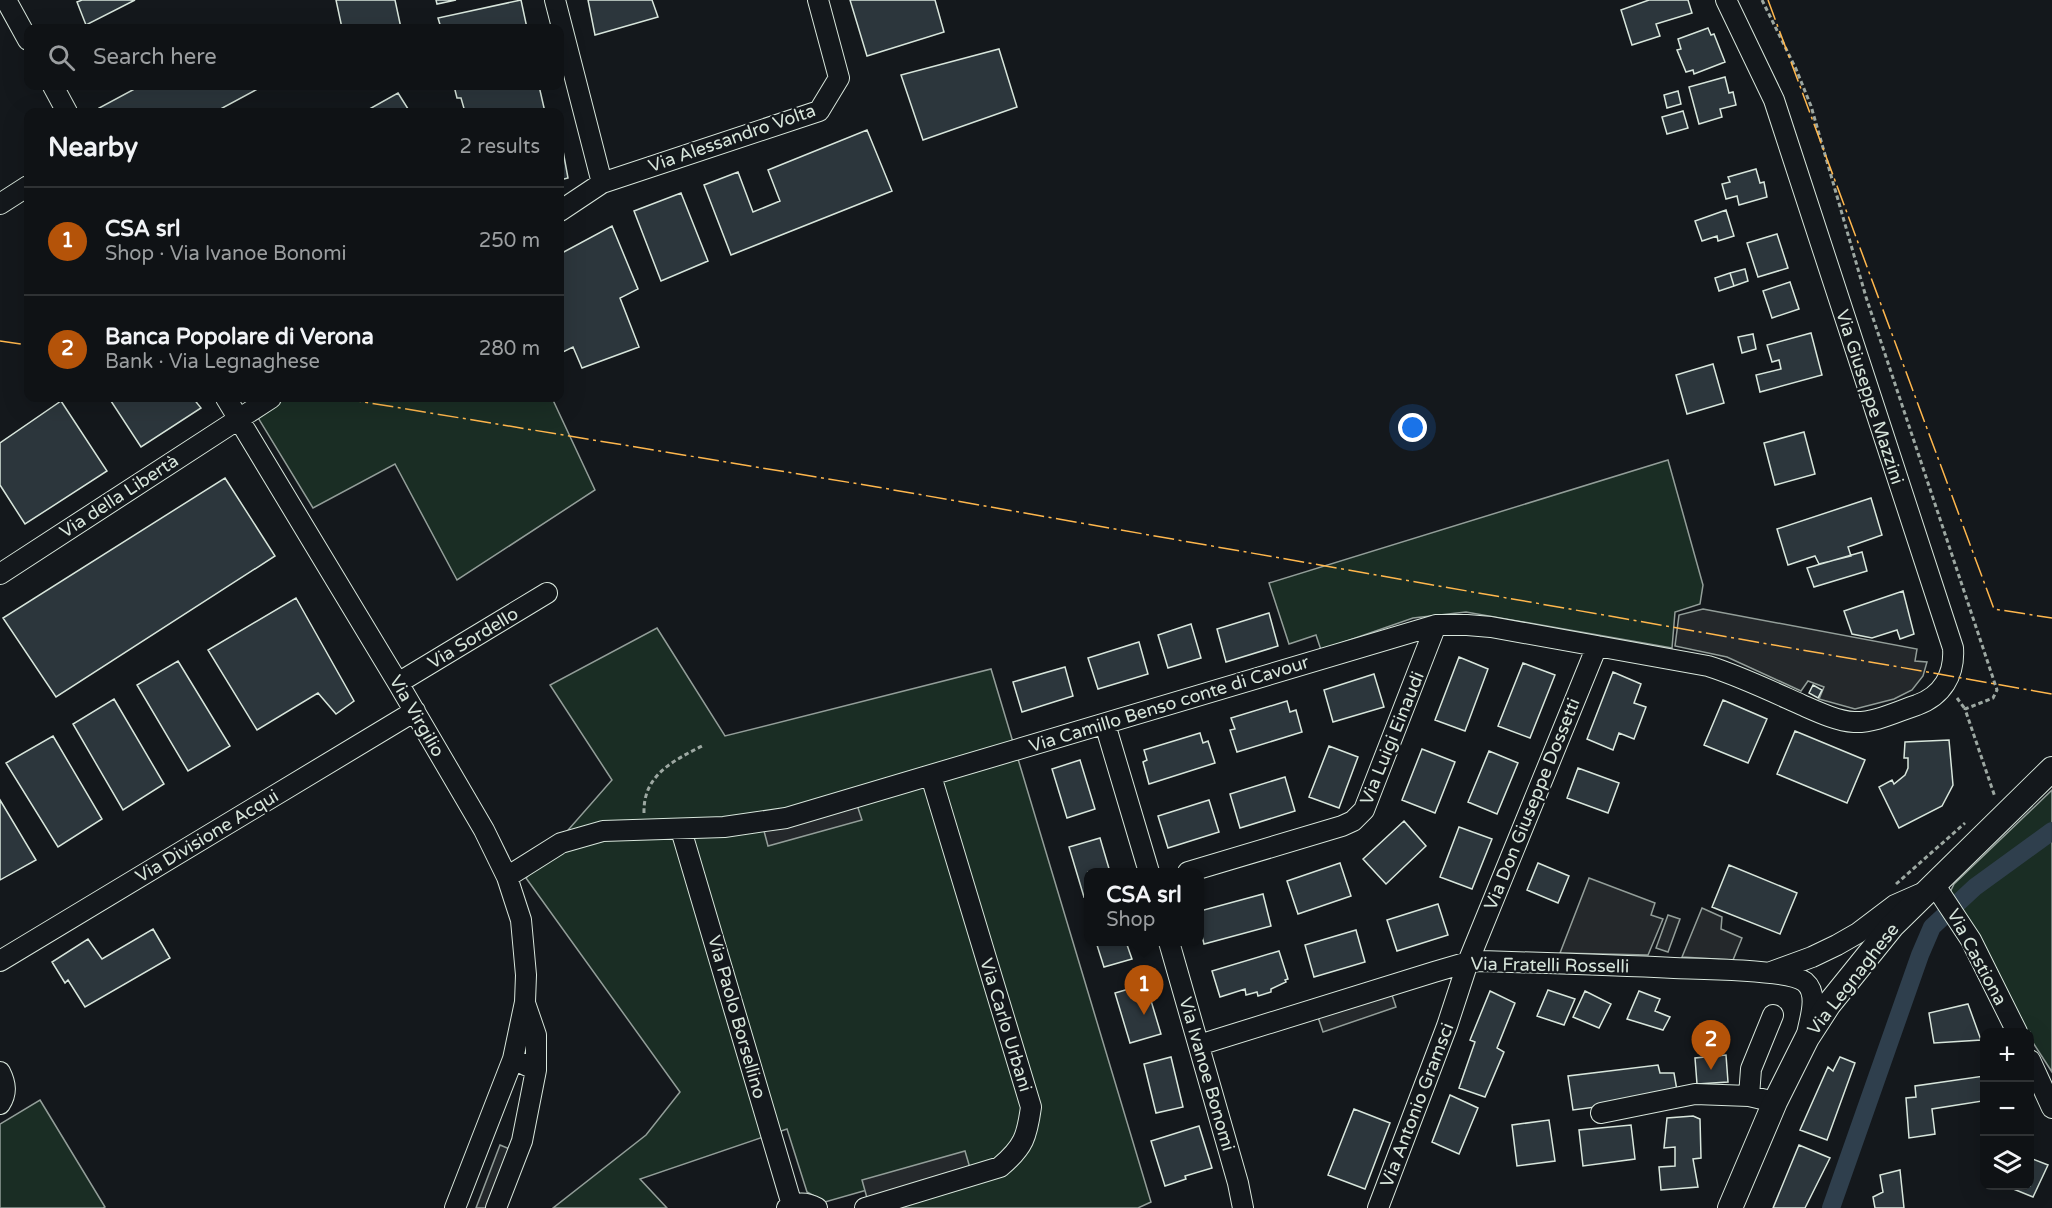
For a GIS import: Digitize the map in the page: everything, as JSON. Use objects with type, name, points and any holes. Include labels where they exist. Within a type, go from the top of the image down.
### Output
[{"type":"main road","name":"Via Legnaghese","points":[[1730,1208],[1775,1102],[1807,1038],[1828,1004],[1892,926],[1941,898],[1997,809],[2052,769]]},
{"type":"street","points":[[6,0],[24,33]]},
{"type":"street","points":[[555,0],[561,24]]},
{"type":"street","name":"Via Alessandro Volta","points":[[564,208],[602,183],[819,111],[839,78],[818,0]]},
{"type":"street","name":"Via Giuseppe Mazzini","points":[[1726,0],[1774,100],[1953,648],[1954,663],[1947,683],[1925,702],[1874,719],[1855,722],[1835,717]]},
{"type":"street","points":[[564,35],[602,183]]},
{"type":"street","points":[[56,90],[65,108]]},
{"type":"street","points":[[0,204],[24,189]]},
{"type":"street","name":"Via Virgilio","points":[[228,402],[484,830],[507,877],[522,920],[526,975],[525,1002],[513,1059],[455,1208]]},
{"type":"street","points":[[239,419],[265,402]]},
{"type":"street","name":"Via della Libertà","points":[[0,574],[239,419]]},
{"type":"street","name":"Via Sordello","points":[[398,683],[547,593]]},
{"type":"street","name":"Via Camillo Benso conte di Cavour","points":[[507,877],[561,843],[603,831],[681,830],[746,825],[786,818],[1436,626],[1467,624],[1491,627],[1708,666],[1730,672],[1801,705],[1835,717]]},
{"type":"street","name":"Via Luigi Einaudi","points":[[1204,868],[1342,826],[1353,821],[1364,810],[1436,626]]},
{"type":"street","name":"Via Don Giuseppe Dossetti","points":[[1468,962],[1597,646]]},
{"type":"street","name":"Via Divisione Acqui","points":[[0,961],[415,711]]},
{"type":"street","points":[[1105,724],[1148,868]]},
{"type":"street","name":"Via Carlo Urbani","points":[[865,1208],[1000,1167],[1016,1154],[1028,1132],[1031,1107],[931,776]]},
{"type":"street","name":"Via Paolo Borsellino","points":[[681,830],[789,1207]]},
{"type":"street","name":"Via Fratelli Rosselli","points":[[1769,972],[1812,957],[1837,945],[1858,933],[1895,905],[1941,898]]},
{"type":"street","name":"Via Castiona","points":[[1941,898],[2015,1028]]},
{"type":"street","name":"Via Ivanoe Bonomi","points":[[1170,946],[1239,1183],[1243,1208]]},
{"type":"street","name":"Via Fratelli Rosselli","points":[[1199,1045],[1434,972],[1468,962],[1481,961],[1769,972],[1798,978],[1810,987],[1813,1005],[1807,1038]]},
{"type":"street","name":"Via Antonio Gramsci","points":[[1378,1208],[1468,962]]},
{"type":"street","name":"Via Antonio Gramsci","points":[[1434,972],[1448,987],[1455,1001]]},
{"type":"street","points":[[496,1208],[522,1141],[536,1070],[536,1035],[525,1002]]},
{"type":"street","points":[[1749,1096],[1751,1069],[1773,1015]]},
{"type":"street","points":[[513,1059],[536,1070]]},
{"type":"street","points":[[2034,1069],[2052,1108]]},
{"type":"street","points":[[0,1072],[6,1087],[0,1104]]},
{"type":"street","points":[[1600,1113],[1695,1094],[1749,1096],[1775,1102]]},
{"type":"street","points":[[789,1207],[803,1203],[817,1208]]},
{"type":"path","points":[[1762,0],[1796,69],[1811,106],[1866,297],[1997,690],[1993,699],[1965,709],[1997,809]]},
{"type":"path","points":[[1888,891],[1972,817]]},
{"type":"green space","points":[[248,402],[554,402],[595,490],[457,580],[395,464],[313,508]]},
{"type":"green space","points":[[1668,460],[1703,585],[1700,604],[1675,612],[1672,648],[1466,612],[1413,618],[1321,650],[1316,635],[1289,644],[1269,583]]},
{"type":"green space","points":[[657,628],[725,736],[991,669],[1151,1202],[1138,1208],[903,1208],[895,1182],[825,1202],[807,1192],[787,1129],[640,1179],[667,1208],[553,1208],[646,1135],[680,1092],[526,878],[612,780],[550,685]]},
{"type":"green space","points":[[2052,790],[2052,1072],[2034,1044],[2034,1028],[2023,1028],[1942,909],[1954,884]]},
{"type":"green space","points":[[40,1100],[105,1207],[0,1208],[0,1124]]},
{"type":"shaded area","points":[[1703,609],[1917,649],[1915,661],[1927,662],[1923,676],[1912,690],[1894,699],[1855,709],[1819,699],[1824,687],[1808,681],[1801,691],[1727,657],[1675,646],[1679,615]]},
{"type":"shaded area","points":[[857,805],[862,820],[768,846],[764,831]]},
{"type":"shaded area","points":[[1589,878],[1655,903],[1651,915],[1663,919],[1648,955],[1560,953]]},
{"type":"shaded area","points":[[1702,908],[1722,917],[1721,929],[1742,938],[1733,960],[1682,957]]},
{"type":"shaded area","points":[[1668,915],[1680,919],[1668,952],[1656,948]]},
{"type":"shaded area","points":[[1391,992],[1396,1007],[1323,1032],[1318,1017]]},
{"type":"shaded area","points":[[500,1145],[512,1150],[489,1208],[476,1208]]},
{"type":"shaded area","points":[[965,1151],[970,1168],[867,1198],[862,1180]]},
{"type":"building","points":[[82,0],[135,0],[88,24],[86,24],[77,2]]},
{"type":"building","points":[[336,0],[395,0],[400,24],[341,24]]},
{"type":"building","points":[[436,0],[456,0],[437,4]]},
{"type":"building","points":[[521,0],[526,24],[440,24],[438,18]]},
{"type":"building","points":[[588,0],[652,0],[658,17],[595,35]]},
{"type":"building","points":[[850,0],[935,0],[944,32],[867,56]]},
{"type":"building","points":[[1649,0],[1688,0],[1692,13],[1656,24],[1660,36],[1632,45],[1621,10]]},
{"type":"building","points":[[1708,28],[1711,35],[1714,34],[1725,62],[1694,74],[1693,70],[1686,72],[1677,50],[1681,49],[1678,39]]},
{"type":"building","points":[[999,49],[1017,107],[923,140],[901,75]]},
{"type":"building","points":[[1725,77],[1729,93],[1733,92],[1736,105],[1720,109],[1722,117],[1699,124],[1689,87]]},
{"type":"building","points":[[133,90],[256,90],[222,108],[99,108]]},
{"type":"building","points":[[455,90],[540,90],[544,108],[464,108],[461,98],[457,98]]},
{"type":"building","points":[[1678,91],[1681,104],[1667,108],[1664,95]]},
{"type":"building","points":[[398,93],[407,108],[371,108]]},
{"type":"building","points":[[1683,111],[1688,128],[1667,134],[1662,117]]},
{"type":"building","points":[[867,130],[892,191],[731,255],[704,185],[738,172],[753,212],[780,201],[768,170]]},
{"type":"building","points":[[564,156],[568,178],[564,179]]},
{"type":"building","points":[[1756,169],[1760,183],[1764,182],[1767,197],[1739,205],[1737,196],[1726,199],[1722,184],[1730,182],[1728,177]]},
{"type":"building","points":[[681,193],[708,261],[661,281],[634,211]]},
{"type":"building","points":[[1726,210],[1734,236],[1718,241],[1717,236],[1702,241],[1695,221]]},
{"type":"building","points":[[612,226],[638,289],[620,298],[639,347],[582,368],[573,347],[564,352],[564,252]]},
{"type":"building","points":[[1777,234],[1788,268],[1758,277],[1747,243]]},
{"type":"building","points":[[1745,269],[1748,281],[1734,286],[1730,273]]},
{"type":"building","points":[[1730,273],[1734,286],[1719,291],[1715,278]]},
{"type":"building","points":[[1790,282],[1799,309],[1772,318],[1763,291]]},
{"type":"building","points":[[1811,333],[1822,375],[1760,392],[1756,375],[1781,369],[1779,360],[1772,362],[1767,345]]},
{"type":"building","points":[[1753,334],[1756,349],[1742,353],[1738,337]]},
{"type":"building","points":[[1713,364],[1724,403],[1687,414],[1676,375]]},
{"type":"building","points":[[62,402],[107,471],[25,524],[0,485],[0,443]]},
{"type":"building","points":[[112,402],[196,402],[201,408],[141,447]]},
{"type":"building","points":[[1804,432],[1815,474],[1775,485],[1764,443]]},
{"type":"building","points":[[225,478],[275,556],[56,697],[3,618]]},
{"type":"building","points":[[1871,498],[1882,535],[1848,547],[1851,556],[1819,564],[1815,556],[1788,565],[1777,529]]},
{"type":"building","points":[[1862,552],[1867,571],[1814,587],[1807,568]]},
{"type":"building","points":[[1903,591],[1914,634],[1900,639],[1897,630],[1872,638],[1852,634],[1844,611]]},
{"type":"building","points":[[296,598],[354,701],[336,714],[318,693],[257,730],[208,650]]},
{"type":"building","points":[[1269,613],[1278,646],[1226,662],[1217,629]]},
{"type":"building","points":[[1191,624],[1201,658],[1168,668],[1158,635]]},
{"type":"building","points":[[1139,642],[1148,674],[1098,689],[1088,658]]},
{"type":"building","points":[[1459,657],[1488,669],[1465,731],[1435,720]]},
{"type":"building","points":[[178,661],[230,746],[188,771],[137,685]]},
{"type":"building","points":[[1523,663],[1555,675],[1530,738],[1498,726]]},
{"type":"building","points":[[1065,667],[1073,696],[1022,712],[1013,682]]},
{"type":"building","points":[[1613,672],[1641,684],[1634,703],[1646,707],[1634,739],[1619,733],[1613,750],[1587,739]]},
{"type":"building","points":[[1374,674],[1384,707],[1333,722],[1324,690]]},
{"type":"building","points":[[1813,685],[1822,690],[1818,698],[1809,693]]},
{"type":"building","points":[[114,699],[164,784],[123,810],[73,724]]},
{"type":"building","points":[[1723,700],[1767,719],[1748,763],[1704,745]]},
{"type":"building","points":[[1287,701],[1290,712],[1296,710],[1302,732],[1237,752],[1230,730],[1235,729],[1231,718]]},
{"type":"building","points":[[1795,731],[1865,760],[1847,803],[1777,774]]},
{"type":"building","points":[[1200,733],[1203,743],[1208,741],[1215,763],[1149,784],[1143,762],[1147,760],[1144,750]]},
{"type":"building","points":[[53,736],[102,819],[58,847],[6,763]]},
{"type":"building","points":[[1949,740],[1953,785],[1942,806],[1899,828],[1879,787],[1892,780],[1894,784],[1905,775],[1908,758],[1904,758],[1905,742]]},
{"type":"building","points":[[1329,746],[1358,757],[1339,808],[1309,797]]},
{"type":"building","points":[[1422,749],[1455,762],[1435,813],[1402,800]]},
{"type":"building","points":[[1489,751],[1518,763],[1497,814],[1468,802]]},
{"type":"building","points":[[1080,760],[1095,809],[1067,818],[1052,769]]},
{"type":"building","points":[[1578,768],[1619,783],[1608,813],[1567,798]]},
{"type":"building","points":[[1285,777],[1295,811],[1240,828],[1230,794]]},
{"type":"building","points":[[0,800],[36,860],[0,880]]},
{"type":"building","points":[[1209,800],[1219,832],[1168,848],[1158,816]]},
{"type":"building","points":[[1404,821],[1426,846],[1386,884],[1363,859]]},
{"type":"building","points":[[1459,827],[1492,839],[1472,889],[1440,877]]},
{"type":"building","points":[[1100,838],[1109,868],[1084,868],[1084,897],[1069,847]]},
{"type":"building","points":[[1340,863],[1351,896],[1298,914],[1287,881]]},
{"type":"building","points":[[1538,863],[1569,876],[1558,903],[1527,890]]},
{"type":"building","points":[[1729,865],[1797,893],[1780,934],[1712,907]]},
{"type":"building","points":[[1263,894],[1271,926],[1204,944],[1204,910]]},
{"type":"building","points":[[1438,904],[1448,935],[1397,951],[1387,920]]},
{"type":"building","points":[[153,929],[170,958],[85,1007],[68,980],[65,983],[52,962],[88,939],[102,959]]},
{"type":"building","points":[[1356,930],[1365,962],[1314,977],[1305,945]]},
{"type":"building","points":[[1097,946],[1127,946],[1132,959],[1104,967]]},
{"type":"building","points":[[1279,951],[1288,979],[1285,980],[1286,982],[1271,989],[1271,992],[1258,996],[1257,992],[1246,995],[1245,989],[1220,997],[1212,971]]},
{"type":"building","points":[[1146,984],[1161,1034],[1130,1043],[1115,993]]},
{"type":"building","points":[[1548,990],[1575,999],[1564,1025],[1537,1016]]},
{"type":"building","points":[[1490,991],[1515,1003],[1497,1048],[1504,1052],[1485,1097],[1459,1088],[1475,1042],[1470,1040]]},
{"type":"building","points":[[1585,991],[1611,1004],[1599,1028],[1573,1017]]},
{"type":"building","points":[[1639,991],[1660,999],[1655,1011],[1670,1017],[1663,1030],[1627,1019]]},
{"type":"building","points":[[1968,1004],[1980,1040],[1934,1043],[1929,1013]]},
{"type":"building","points":[[1726,1055],[1728,1082],[1697,1084],[1695,1058]]},
{"type":"building","points":[[1171,1057],[1183,1107],[1156,1113],[1144,1064]]},
{"type":"building","points":[[1840,1057],[1855,1063],[1827,1140],[1800,1130],[1828,1067],[1833,1071]]},
{"type":"building","points":[[1658,1065],[1660,1073],[1674,1073],[1678,1096],[1573,1110],[1568,1076]]},
{"type":"building","points":[[1980,1077],[1980,1101],[1932,1109],[1935,1134],[1909,1138],[1906,1098],[1916,1097],[1915,1086]]},
{"type":"building","points":[[1450,1095],[1478,1108],[1459,1154],[1432,1142]]},
{"type":"building","points":[[1354,1109],[1390,1123],[1365,1189],[1328,1175]]},
{"type":"building","points":[[1693,1116],[1700,1119],[1701,1158],[1693,1159],[1698,1187],[1661,1190],[1659,1167],[1675,1166],[1675,1147],[1664,1148],[1667,1118]]},
{"type":"building","points":[[1549,1120],[1555,1161],[1517,1166],[1512,1125]]},
{"type":"building","points":[[1631,1125],[1635,1159],[1583,1166],[1579,1130]]},
{"type":"building","points":[[1199,1126],[1212,1168],[1185,1176],[1186,1179],[1165,1186],[1151,1141]]},
{"type":"building","points":[[1799,1145],[1830,1158],[1805,1208],[1773,1208]]},
{"type":"building","points":[[2034,1160],[2048,1165],[2033,1197],[2016,1190],[2034,1190]]},
{"type":"building","points":[[1900,1170],[1904,1208],[1875,1208],[1873,1197],[1883,1192],[1880,1175]]},
{"type":"waterway","points":[[1831,1208],[1920,955],[1932,927],[1975,887],[2052,831]]},
{"type":"power","points":[[1768,0],[1994,609],[2052,618]]},
{"type":"power","points":[[0,341],[24,344]]},
{"type":"power","points":[[364,402],[877,487],[2052,694]]},
{"type":"place","name":"CSA srl","points":[[1144,1015]]},
{"type":"place","name":"Banca Popolare di Verona","points":[[1711,1070]]}]
